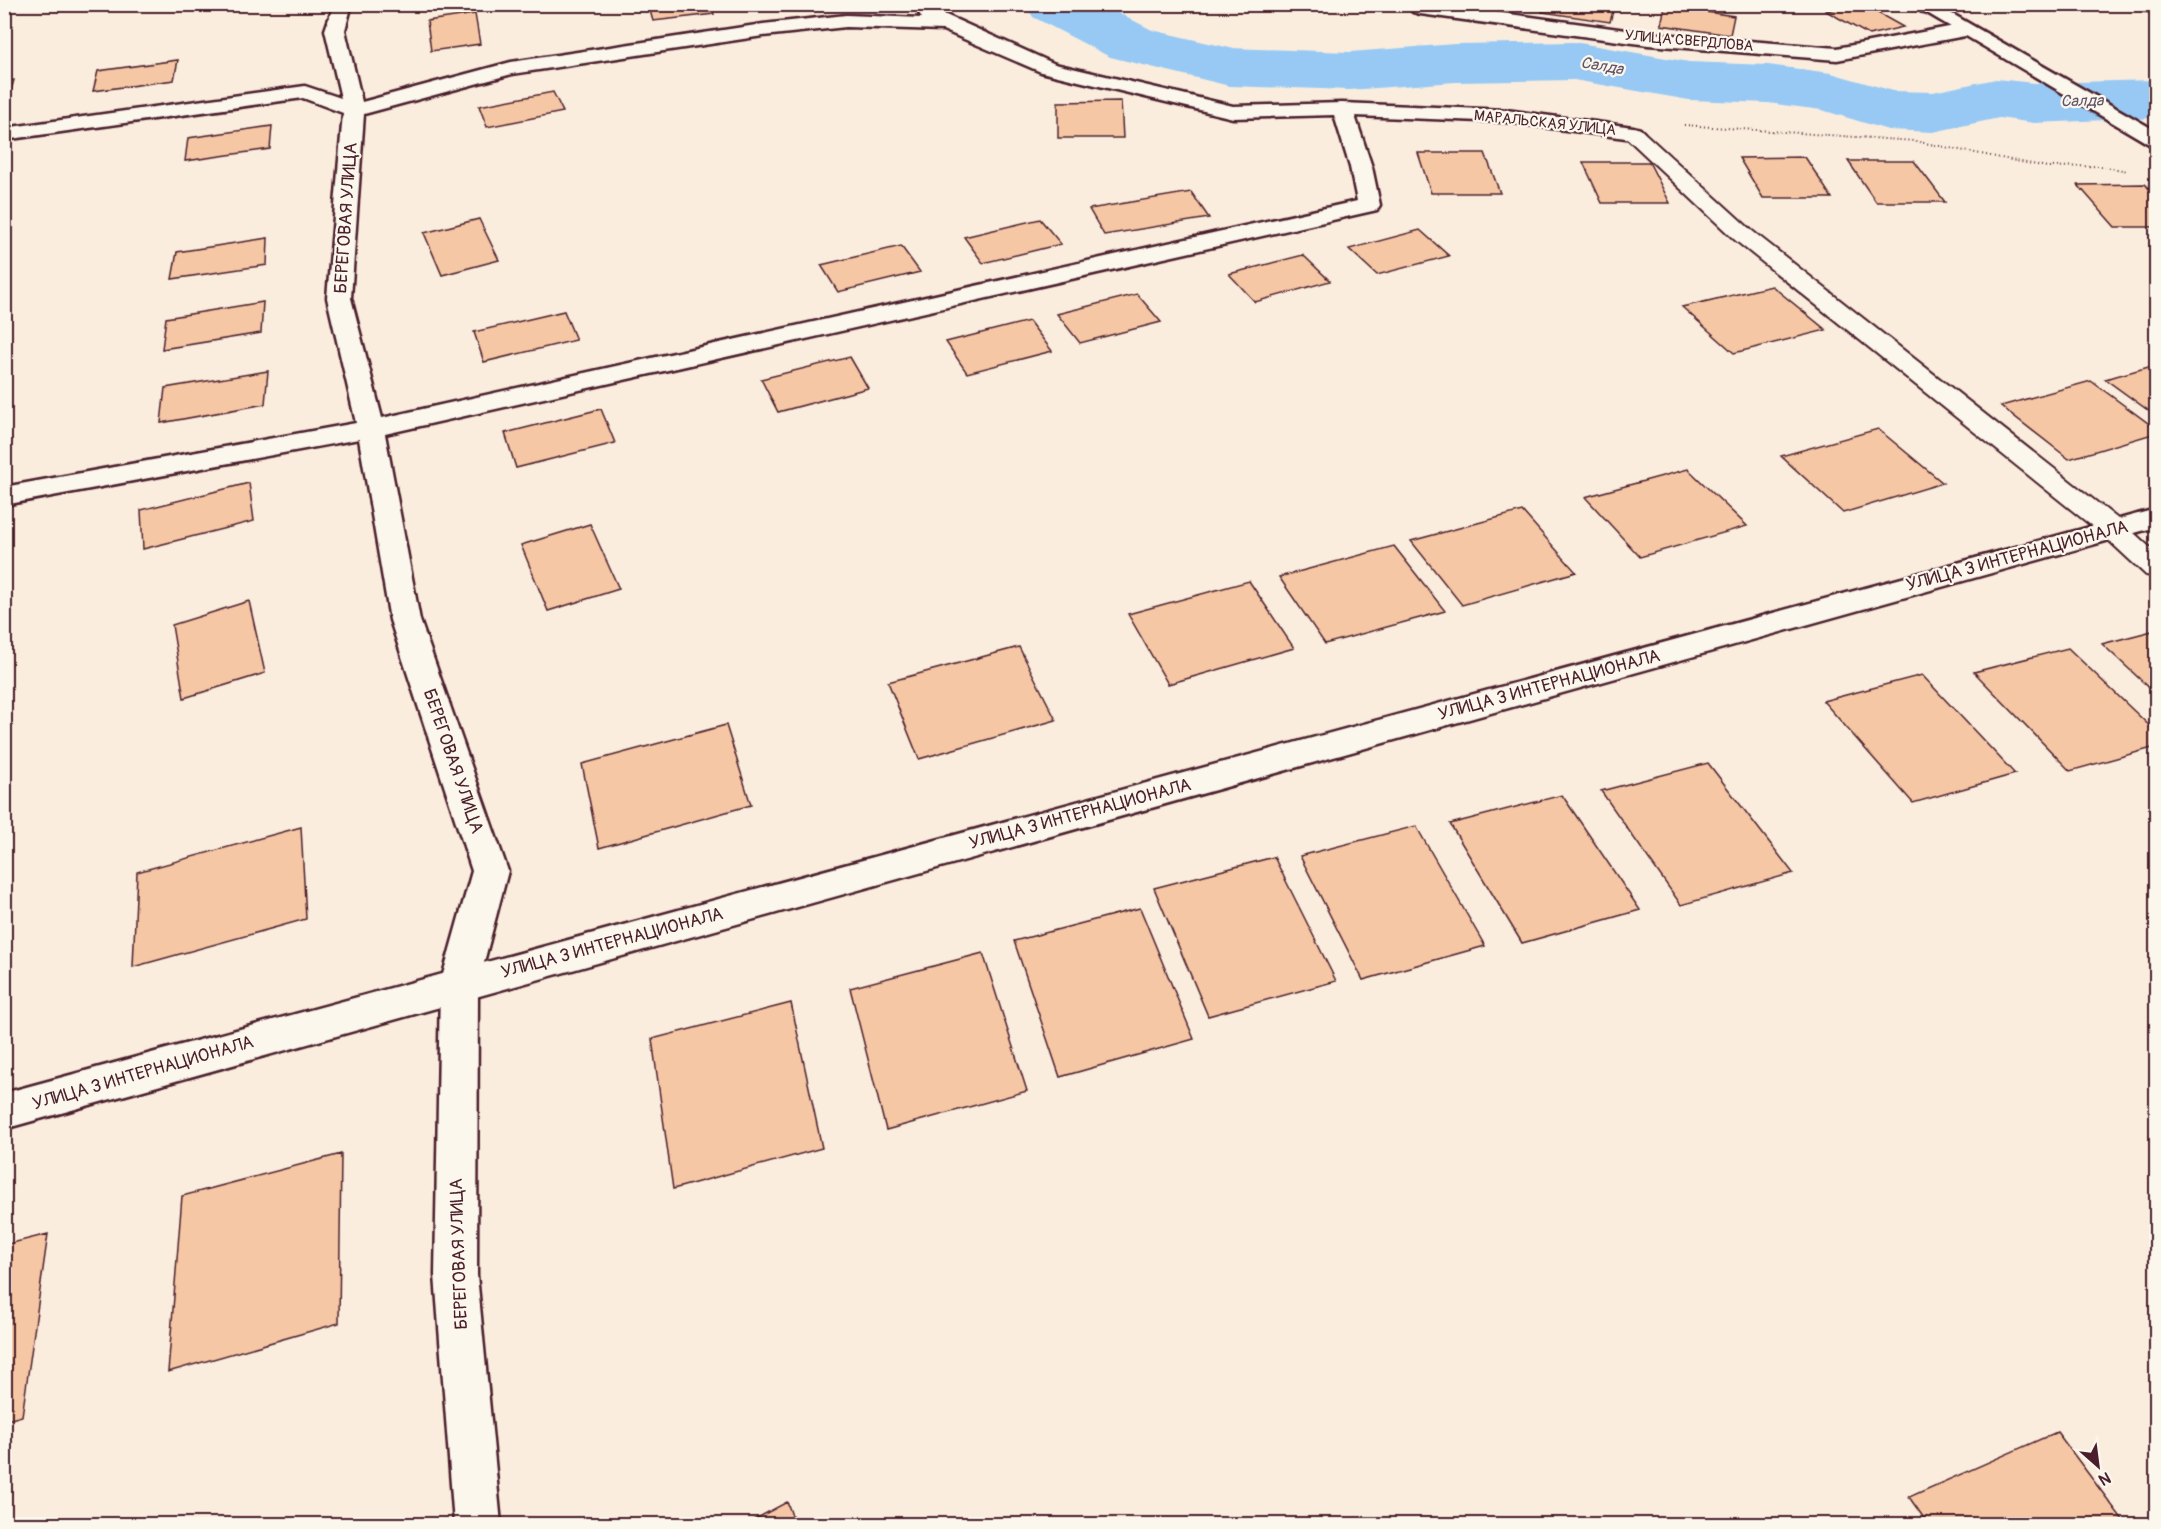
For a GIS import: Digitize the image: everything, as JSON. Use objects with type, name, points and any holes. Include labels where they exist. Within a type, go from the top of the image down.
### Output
[{"type":"street","name":"БЕРЕГОВАЯ УЛИЦА","points":[[343,4],[335,30],[354,110],[339,298],[371,429],[405,620],[490,871],[459,985],[456,1275],[478,1524]]},
{"type":"street","name":"МАРАЛЬСКАЯ УЛИЦА","points":[[913,4],[946,24],[1048,68],[1233,112],[1342,109],[1506,116],[1632,133]]},
{"type":"street","name":"УЛИЦА СВЕРДЛОВА","points":[[1415,4],[1420,8],[1648,39],[1837,54],[1965,30]]},
{"type":"street","points":[[1930,6],[1965,30],[2157,140]]},
{"type":"street","points":[[4,134],[305,92],[354,110],[511,68],[764,30],[846,21],[946,24]]},
{"type":"street","points":[[4,496],[371,429],[1369,204],[1361,167],[1342,109]]},
{"type":"street","name":"УЛИЦА 3 ИНТЕРНАЦИОНАЛА","points":[[4,1111],[2157,518]]},
{"type":"lane","points":[[2138,4],[2157,8]]},
{"type":"lane","points":[[1632,133],[1743,235],[2113,529],[2157,568]]},
{"type":"path","name":"МАРАЛЬСКАЯ УЛИЦА","points":[[1632,133],[1690,123],[1914,141],[2047,167],[2100,166],[2131,171]]},
{"type":"building","points":[[648,4],[710,4],[714,14],[653,21]]},
{"type":"building","points":[[1545,4],[1615,4],[1610,22],[1542,12]]},
{"type":"building","points":[[1862,4],[1903,27],[1869,35],[1826,11]]},
{"type":"building","points":[[1665,6],[1734,16],[1730,35],[1661,25]]},
{"type":"building","points":[[475,14],[480,44],[431,51],[427,21]]},
{"type":"building","points":[[178,60],[174,80],[93,91],[98,71]]},
{"type":"building","points":[[14,80],[8,100],[4,101],[4,81]]},
{"type":"building","points":[[553,92],[563,112],[487,127],[479,106]]},
{"type":"building","points":[[1121,101],[1123,138],[1058,138],[1058,102]]},
{"type":"building","points":[[272,126],[270,149],[185,161],[188,138]]},
{"type":"building","points":[[1418,153],[1485,153],[1500,193],[1431,193]]},
{"type":"building","points":[[1805,157],[1832,198],[1763,198],[1739,158]]},
{"type":"building","points":[[1848,161],[1914,161],[1945,202],[1876,202]]},
{"type":"building","points":[[1583,162],[1649,162],[1670,203],[1602,203]]},
{"type":"building","points":[[2145,184],[2156,197],[2156,227],[2115,227],[2078,185]]},
{"type":"building","points":[[1191,192],[1209,218],[1104,235],[1089,209]]},
{"type":"building","points":[[479,219],[499,260],[442,275],[424,233]]},
{"type":"building","points":[[1040,219],[1061,244],[983,263],[964,237]]},
{"type":"building","points":[[1420,230],[1449,256],[1377,275],[1349,249]]},
{"type":"building","points":[[268,238],[267,265],[172,279],[177,252]]},
{"type":"building","points":[[901,246],[920,272],[838,292],[821,265]]},
{"type":"building","points":[[1303,255],[1330,281],[1255,302],[1229,274]]},
{"type":"building","points":[[1772,286],[1826,330],[1734,353],[1682,307]]},
{"type":"building","points":[[1137,294],[1161,322],[1080,343],[1057,314]]},
{"type":"building","points":[[263,302],[261,333],[162,349],[166,318]]},
{"type":"building","points":[[564,311],[576,340],[484,362],[474,332]]},
{"type":"building","points":[[1029,321],[1052,351],[967,373],[946,342]]},
{"type":"building","points":[[850,357],[868,388],[778,412],[761,379]]},
{"type":"building","points":[[2156,365],[2156,416],[2105,379]]},
{"type":"building","points":[[268,371],[265,404],[161,423],[165,388]]},
{"type":"building","points":[[2091,381],[2156,429],[2156,433],[2069,459],[2001,406]]},
{"type":"building","points":[[601,409],[615,443],[516,468],[505,433]]},
{"type":"building","points":[[1878,429],[1943,483],[1843,513],[1781,456]]},
{"type":"building","points":[[1688,469],[1747,526],[1640,557],[1585,497]]},
{"type":"building","points":[[249,483],[254,521],[143,549],[141,510]]},
{"type":"building","points":[[1522,511],[1576,572],[1462,605],[1411,541]]},
{"type":"building","points":[[590,524],[619,589],[548,611],[521,545]]},
{"type":"building","points":[[1394,546],[1445,611],[1325,644],[1279,577]]},
{"type":"building","points":[[1249,581],[1294,648],[1168,684],[1128,614]]},
{"type":"building","points":[[249,601],[265,673],[184,698],[172,625]]},
{"type":"building","points":[[2156,630],[2156,694],[2102,644]]},
{"type":"building","points":[[1019,647],[1056,720],[919,759],[888,682]]},
{"type":"building","points":[[2068,648],[2156,732],[2156,747],[2070,771],[1974,672]]},
{"type":"building","points":[[1922,675],[2015,774],[1913,803],[1823,701]]},
{"type":"building","points":[[726,725],[751,805],[599,848],[582,764]]},
{"type":"building","points":[[1708,763],[1793,873],[1681,905],[1601,791]]},
{"type":"building","points":[[1562,795],[1640,910],[1522,943],[1450,824]]},
{"type":"building","points":[[1416,826],[1485,946],[1363,980],[1300,856]]},
{"type":"building","points":[[301,827],[306,919],[133,967],[137,872]]},
{"type":"building","points":[[1274,857],[1336,981],[1208,1016],[1154,888]]},
{"type":"building","points":[[1140,908],[1194,1039],[1060,1077],[1014,941]]},
{"type":"building","points":[[983,953],[1027,1091],[886,1130],[850,988]]},
{"type":"building","points":[[791,1003],[822,1148],[673,1189],[652,1039]]},
{"type":"building","points":[[341,1154],[339,1323],[168,1372],[182,1196]]},
{"type":"building","points":[[48,1234],[22,1416],[4,1421],[4,1245]]},
{"type":"building","points":[[2057,1432],[2126,1524],[1928,1524],[1909,1497]]},
{"type":"building","points":[[787,1502],[795,1524],[746,1524]]},
{"type":"waterway","name":"Салда","points":[[1054,4],[1132,44],[1230,67],[1350,71],[1455,63],[1574,61],[1689,81],[1768,84],[1831,92],[1888,110],[1933,112],[1970,106],[1996,98],[2034,103],[2156,99]]}]
